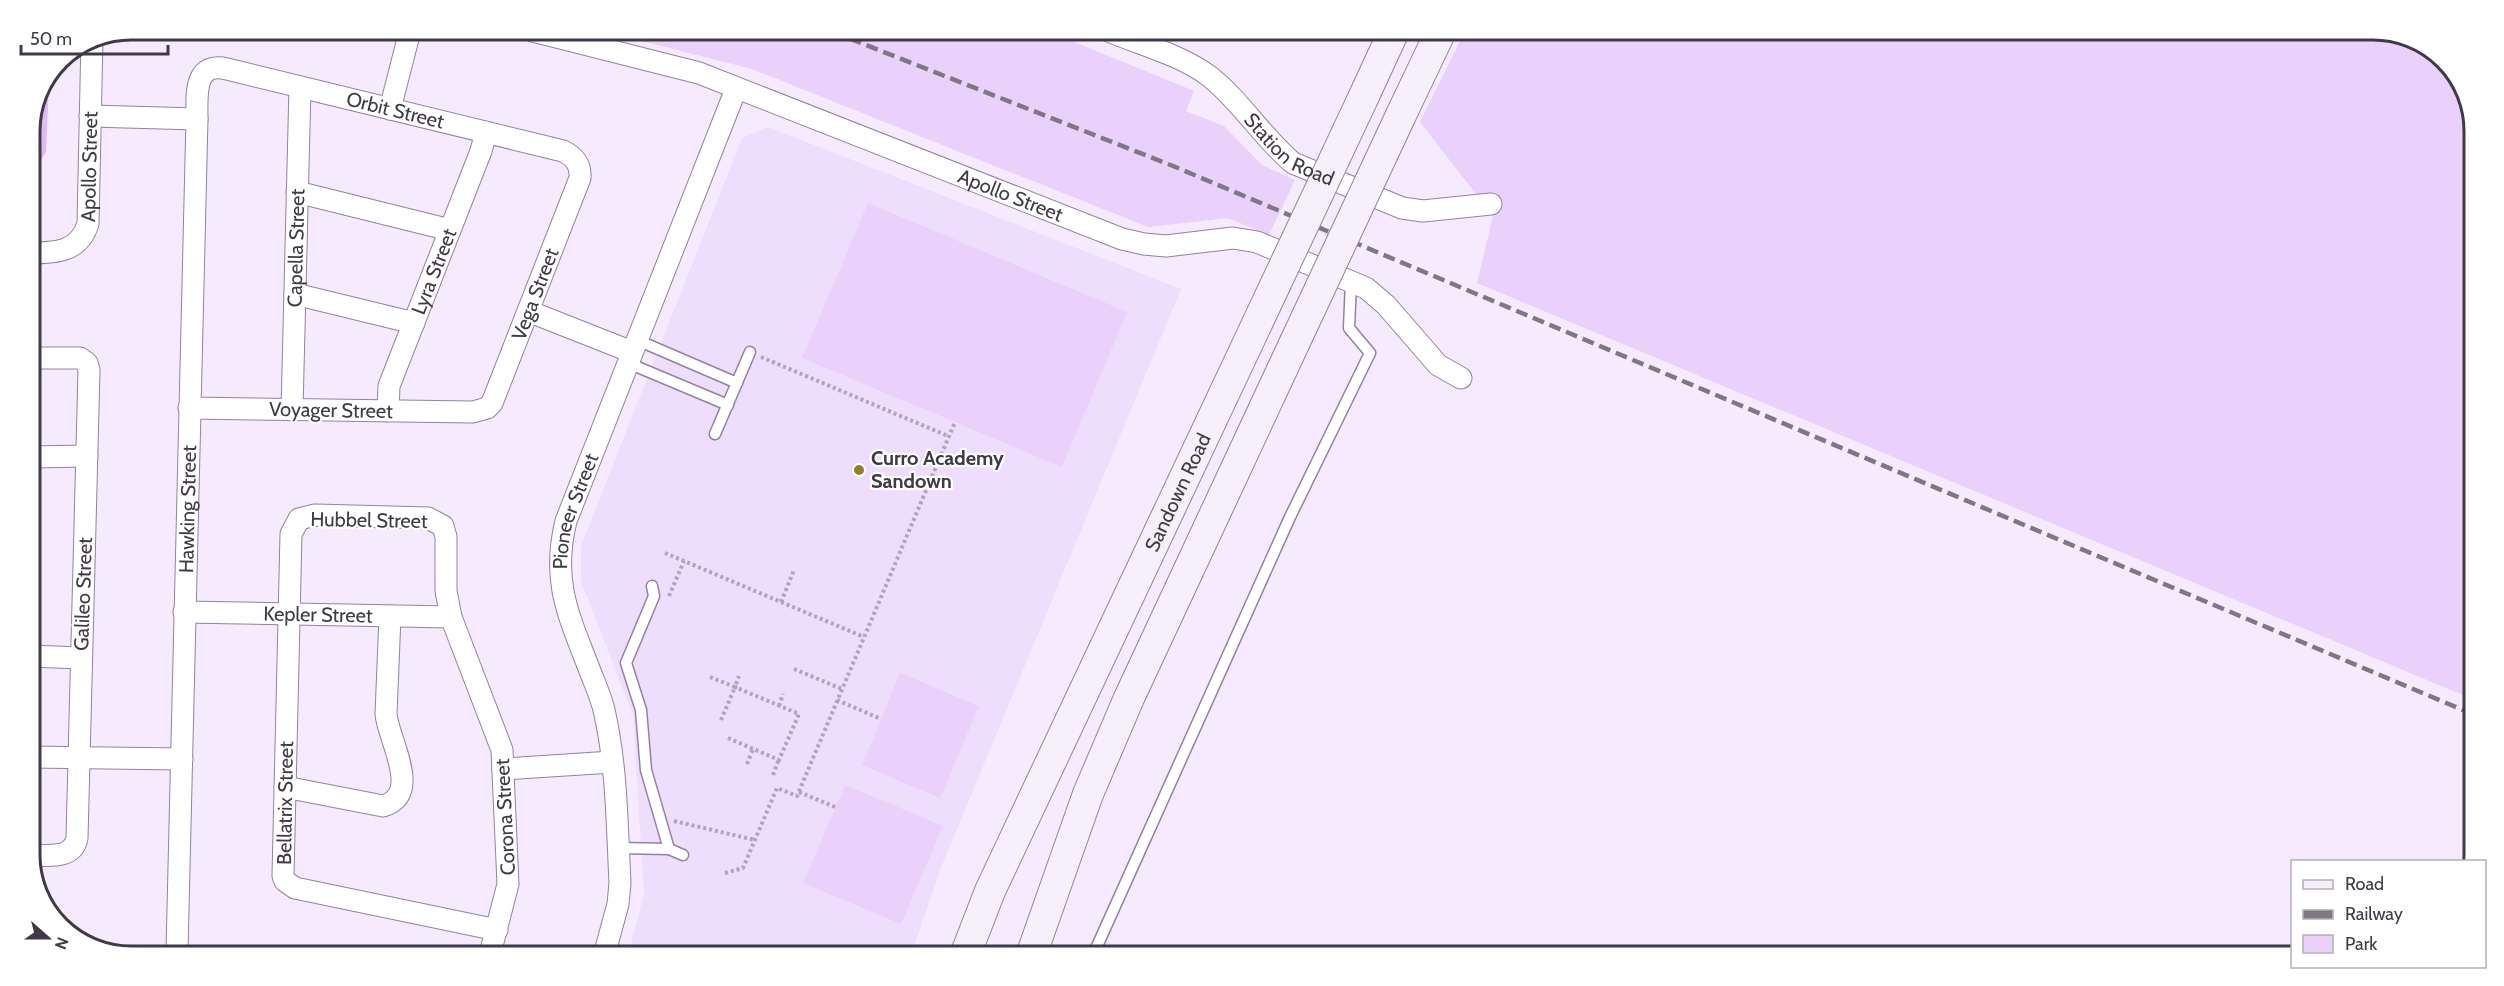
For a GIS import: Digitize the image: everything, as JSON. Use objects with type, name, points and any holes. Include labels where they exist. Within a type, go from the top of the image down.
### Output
[{"type":"main road","name":"Sandown Road","points":[[969,946],[990,891],[1390,40]]},
{"type":"main road","points":[[1034,946],[1088,794],[1129,698],[1437,40]]},
{"type":"street","points":[[390,109],[408,40]]},
{"type":"street","name":"Apollo Street","points":[[569,40],[699,73],[1122,239],[1166,246],[1233,238],[1257,242],[1366,288],[1386,305],[1438,365],[1461,378]]},
{"type":"street","name":"Station Road","points":[[1131,40],[1189,64],[1208,76],[1293,163],[1402,208],[1423,211],[1491,204]]},
{"type":"street","name":"Apollo Street","points":[[40,253],[54,253],[68,249],[81,239],[88,224],[92,50]]},
{"type":"street","name":"Orbit Street","points":[[208,70],[221,67],[563,151],[578,163]]},
{"type":"street","name":"Hawking Street","points":[[177,946],[198,85],[208,70]]},
{"type":"street","name":"Capella Street","points":[[292,410],[300,87]]},
{"type":"street","name":"Pioneer Street","points":[[607,946],[620,893],[612,762],[603,707],[566,609],[560,581],[559,560],[566,521],[736,89]]},
{"type":"street","points":[[90,116],[197,119]]},
{"type":"street","name":"Lyra Street","points":[[388,411],[389,386],[481,151],[486,132]]},
{"type":"street","name":"Vega Street","points":[[473,412],[487,408],[492,403],[580,178],[578,163]]},
{"type":"street","points":[[297,192],[450,230]]},
{"type":"street","points":[[295,294],[414,322]]},
{"type":"street","points":[[528,311],[632,352]]},
{"type":"street","name":"Galileo Street","points":[[40,358],[76,357],[84,360],[89,370],[77,838],[72,849],[62,855],[41,855]]},
{"type":"street","name":"Voyager Street","points":[[189,408],[473,412]]},
{"type":"street","points":[[40,457],[87,456]]},
{"type":"street","name":"Hubbel Street","points":[[289,614],[291,534],[299,519],[315,515],[428,518],[437,521],[443,526],[446,537],[446,591],[451,617]]},
{"type":"street","name":"Kepler Street","points":[[184,612],[451,617]]},
{"type":"street","name":"Bellatrix Street","points":[[289,614],[283,876],[289,884],[296,888],[497,930]]},
{"type":"street","points":[[285,787],[383,806],[391,803],[400,794],[402,775],[387,727],[386,714],[390,616]]},
{"type":"street","name":"Corona Street","points":[[451,617],[502,750],[508,884],[492,946]]},
{"type":"street","points":[[41,656],[81,657]]},
{"type":"street","points":[[41,757],[182,759]]},
{"type":"street","points":[[503,770],[612,762]]},
{"type":"lane","points":[[1097,946],[1290,517],[1370,353],[1349,328],[1351,282]]},
{"type":"lane","points":[[632,352],[737,382]]},
{"type":"lane","points":[[632,352],[728,405]]},
{"type":"lane","points":[[715,435],[750,352]]},
{"type":"lane","points":[[652,586],[654,596],[626,663],[641,710],[646,770],[669,849]]},
{"type":"lane","points":[[618,848],[669,849],[683,855]]},
{"type":"path","points":[[750,352],[948,436]]},
{"type":"path","points":[[725,873],[743,868],[777,788],[797,796],[955,422]]},
{"type":"path","points":[[665,553],[864,637]]},
{"type":"path","points":[[666,603],[684,561]]},
{"type":"path","points":[[781,602],[794,570]]},
{"type":"path","points":[[794,669],[842,689]]},
{"type":"path","points":[[710,676],[799,714]]},
{"type":"path","points":[[721,720],[740,676]]},
{"type":"path","points":[[735,687],[799,714]]},
{"type":"path","points":[[779,706],[783,694]]},
{"type":"path","points":[[837,700],[881,719]]},
{"type":"path","points":[[773,775],[799,714]]},
{"type":"path","points":[[728,738],[779,760]]},
{"type":"path","points":[[747,764],[753,749],[779,760]]},
{"type":"path","points":[[799,792],[835,807]]},
{"type":"path","points":[[660,817],[755,840]]},
{"type":"shaded area","points":[[49,93],[46,152],[40,162],[42,113]]},
{"type":"shaded area","name":"Curro Academy Sandown","points":[[768,127],[1181,289],[940,870],[914,946],[631,946],[644,894],[633,715],[581,581],[581,546],[742,138]]},
{"type":"green space","points":[[638,40],[1070,40],[1194,91],[1186,111],[1224,126],[1262,165],[1295,180],[1269,235],[1228,218],[1148,227],[752,69]]},
{"type":"green space","points":[[1461,40],[2373,40],[2402,45],[2418,53],[2428,59],[2445,76],[2459,102],[2463,125],[2464,695],[1477,283],[1493,216],[1420,122]]},
{"type":"green space","points":[[868,203],[1127,312],[1062,467],[802,358]]},
{"type":"green space","points":[[900,673],[979,706],[940,798],[862,765]]},
{"type":"green space","points":[[845,785],[943,826],[901,924],[803,883]]},
{"type":"railway","points":[[853,40],[1173,166],[2464,710]]},
{"type":"place","name":"Curro Academy Sandown","points":[[859,470]]}]
